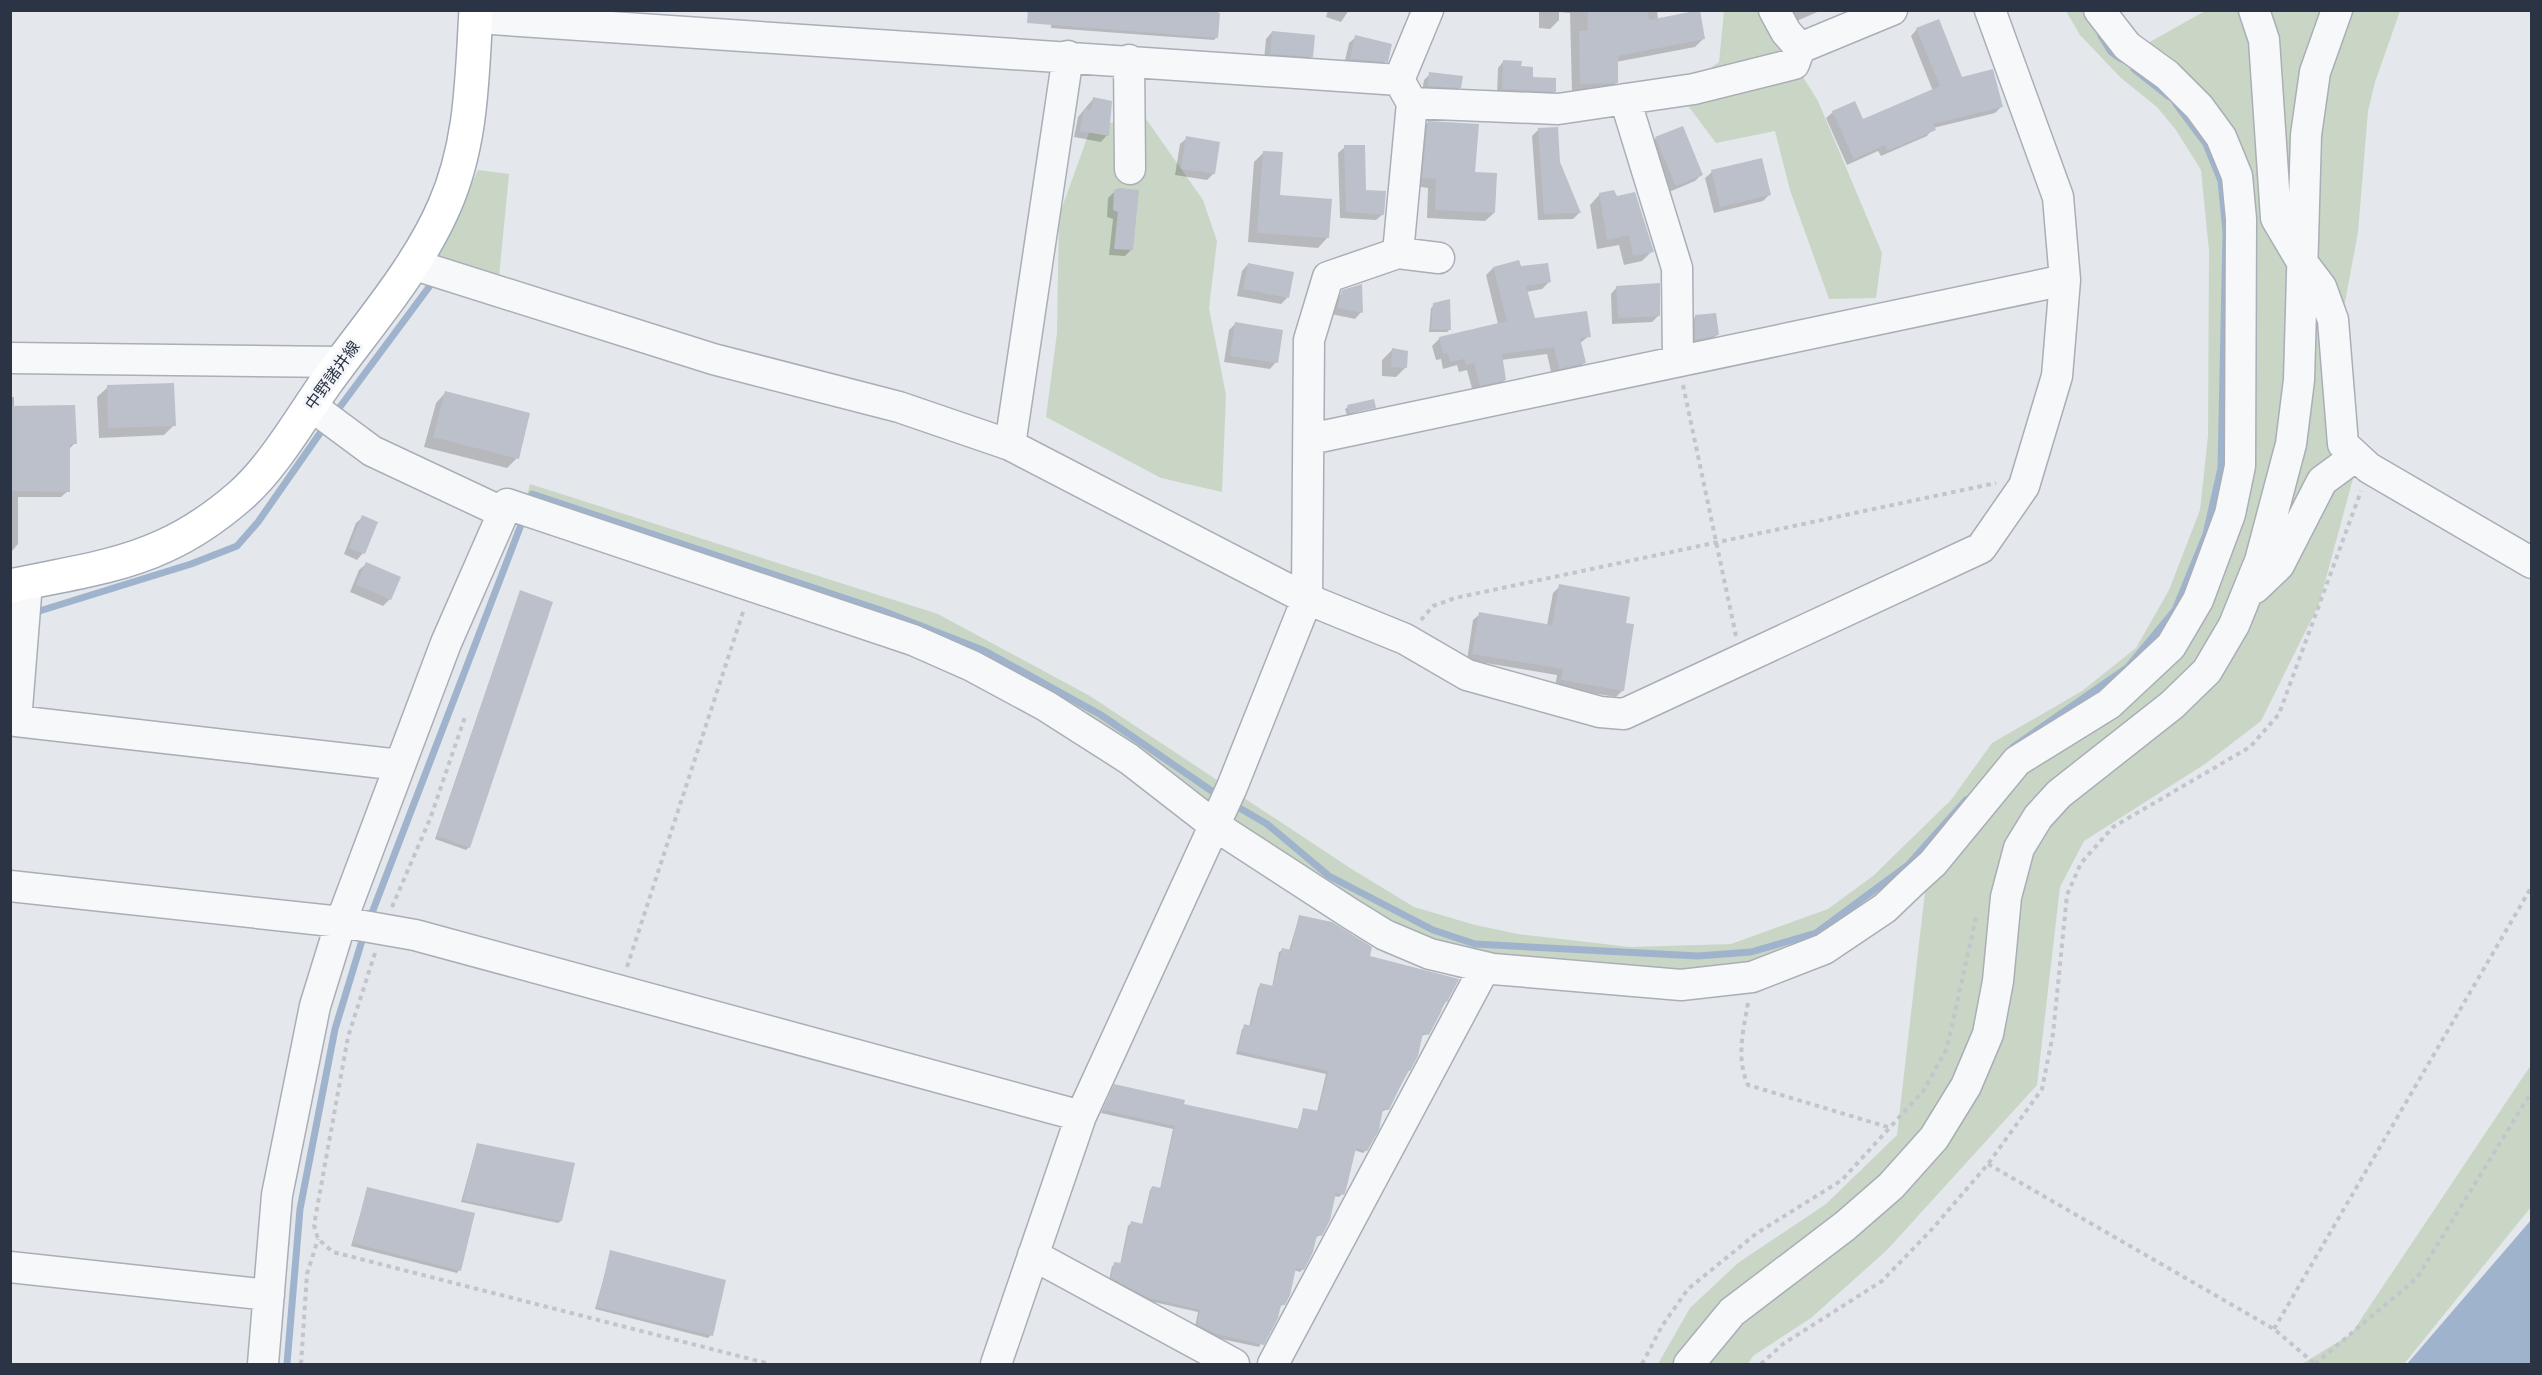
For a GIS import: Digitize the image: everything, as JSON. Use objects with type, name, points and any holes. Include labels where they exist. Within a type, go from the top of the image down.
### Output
[{"type":"main road","name":"中野諸井線","points":[[19,584],[106,565],[164,546],[207,521],[242,494],[276,453],[412,264],[444,207],[461,156],[471,106],[476,14]]},
{"type":"street","points":[[1398,253],[1406,92],[1428,10]]},
{"type":"street","points":[[1774,10],[1786,32],[1800,48]]},
{"type":"street","points":[[476,14],[760,24],[1068,56],[1129,60],[1558,109],[1694,89],[1794,64],[1800,48],[1892,10]]},
{"type":"street","points":[[412,264],[713,358],[899,407],[1010,445],[1307,599],[1405,639],[1467,675],[1600,712],[1624,714],[1981,548],[2024,486],[2057,376],[2065,280],[2058,197],[1990,10]]},
{"type":"street","points":[[263,1365],[277,1195],[315,1006],[341,922],[446,643],[507,504],[913,640],[972,666],[1046,706],[1129,759],[1216,823],[1384,934],[1430,954],[1485,967],[1681,984],[1752,977],[1824,949],[1885,908],[1933,863],[2017,761],[2109,704],[2143,676],[2171,646],[2198,600],[2230,514],[2240,466],[2241,219],[2236,176],[2221,137],[2199,107],[2167,75],[2127,46],[2099,10]]},
{"type":"street","points":[[2254,10],[2264,40],[2276,218],[2302,262],[2321,287],[2333,320],[2343,444],[2363,462],[2532,563]]},
{"type":"street","points":[[1689,1365],[1732,1312],[1845,1226],[1891,1186],[1934,1138],[1966,1086],[1988,1034],[1998,981],[2006,897],[2019,848],[2038,817],[2059,794],[2172,705],[2207,671],[2234,626],[2260,561],[2290,444],[2299,380],[2306,135],[2315,72],[2337,10]]},
{"type":"street","points":[[1010,445],[1068,56]]},
{"type":"street","points":[[1129,60],[1130,169]]},
{"type":"street","points":[[1625,99],[1677,268],[1678,361]]},
{"type":"street","points":[[996,1365],[1081,1116],[1232,787],[1307,599],[1309,340],[1328,277],[1398,253],[1439,258]]},
{"type":"street","points":[[1310,439],[2065,280]]},
{"type":"street","points":[[10,358],[341,362]]},
{"type":"street","points":[[310,405],[372,451],[504,513]]},
{"type":"street","points":[[2246,596],[2279,566],[2322,481],[2363,462]]},
{"type":"street","points":[[19,584],[16,721],[400,765]]},
{"type":"street","points":[[10,886],[341,922],[415,935],[1081,1116]]},
{"type":"street","points":[[1273,1365],[1485,967]]},
{"type":"street","points":[[1033,1255],[1234,1365]]},
{"type":"street","points":[[10,1267],[269,1295]]},
{"type":"path","points":[[1678,361],[1718,542],[1740,660]]},
{"type":"path","points":[[1761,1365],[1783,1344],[1882,1281],[1934,1227],[1988,1164],[2042,1089],[2053,1034],[2067,895],[2081,863],[2114,827],[2250,747],[2278,714],[2363,462]]},
{"type":"path","points":[[1405,639],[1433,606],[1455,598],[2008,480],[2024,486]]},
{"type":"path","points":[[619,991],[752,586]]},
{"type":"path","points":[[465,717],[430,819],[383,929],[348,1037],[314,1225],[318,1239],[333,1252],[770,1365]]},
{"type":"path","points":[[2274,1329],[2532,886]]},
{"type":"path","points":[[1642,1365],[1662,1326],[1688,1289],[1757,1233],[1842,1180],[1924,1090],[1947,1048],[1977,916],[1982,908]]},
{"type":"path","points":[[1752,977],[1741,1047],[1742,1070],[1748,1085],[1891,1128]]},
{"type":"path","points":[[1988,1164],[2274,1329],[2314,1364],[2417,1278],[2532,1092]]},
{"type":"path","points":[[301,1365],[307,1274],[318,1239]]},
{"type":"green space","points":[[1724,11],[1762,11],[1818,101],[1882,253],[1876,298],[1829,299],[1790,190],[1775,131],[1716,143],[1677,91],[1719,62]]},
{"type":"green space","points":[[2066,11],[2095,11],[2127,46],[2157,68],[2188,96],[2221,137],[2234,169],[2228,131],[2148,43],[2205,11],[2400,11],[2375,82],[2368,111],[2358,232],[2327,399],[2332,439],[2354,475],[2319,604],[2261,721],[2205,764],[2084,841],[2060,887],[2037,1085],[1887,1250],[1811,1318],[1753,1356],[1748,1364],[1658,1364],[1690,1308],[1738,1263],[1826,1204],[1897,1135],[1926,883],[2030,765],[2137,696],[2204,613],[2253,443],[2253,280],[2238,188],[2236,466],[2228,505],[2175,640],[2131,686],[2109,704],[2049,740],[2008,772],[1911,883],[1807,948],[1756,976],[1692,984],[1485,967],[1430,954],[1384,935],[1219,828],[1125,757],[946,650],[523,509],[530,484],[938,614],[1090,696],[1350,868],[1414,907],[1475,925],[1518,934],[1630,947],[1731,944],[1828,909],[1873,876],[1951,800],[1992,743],[2082,691],[2136,648],[2169,590],[2200,510],[2208,436],[2209,251],[2201,170],[2176,130],[2157,107],[2121,78],[2080,35]]},
{"type":"green space","points":[[1144,116],[1203,200],[1217,241],[1209,308],[1226,395],[1222,492],[1161,478],[1046,417],[1057,333],[1059,216],[1091,127]]},
{"type":"green space","points":[[478,170],[509,174],[499,277],[435,259]]},
{"type":"green space","points":[[2531,1065],[2531,1207],[2404,1364],[2302,1364],[2351,1334]]},
{"type":"water","points":[[2531,1220],[2531,1364],[2407,1364]]},
{"type":"building","points":[[1028,10],[1187,10],[1220,13],[1218,38],[1027,23]]},
{"type":"building","points":[[1588,10],[1648,10],[1649,20],[1700,10],[1705,39],[1618,56],[1618,83],[1580,84],[1579,31],[1587,31]]},
{"type":"building","points":[[1939,19],[1962,77],[1993,69],[2003,107],[1933,124],[1936,130],[1887,151],[1885,145],[1854,159],[1832,111],[1855,101],[1863,119],[1940,86],[1916,28]]},
{"type":"building","points":[[1272,31],[1315,35],[1313,57],[1270,54]]},
{"type":"building","points":[[1355,35],[1392,44],[1388,62],[1350,59]]},
{"type":"building","points":[[1503,60],[1522,61],[1521,66],[1533,67],[1533,77],[1556,78],[1556,92],[1502,89]]},
{"type":"building","points":[[1429,72],[1463,76],[1461,88],[1428,86]]},
{"type":"building","points":[[1093,97],[1112,101],[1109,136],[1080,131],[1084,109],[1091,110]]},
{"type":"building","points":[[1428,121],[1479,124],[1475,172],[1497,173],[1495,213],[1435,210],[1436,179],[1422,178]]},
{"type":"building","points":[[1683,126],[1703,175],[1676,186],[1655,137]]},
{"type":"building","points":[[1558,127],[1560,162],[1581,213],[1544,214],[1538,128]]},
{"type":"building","points":[[1186,136],[1220,142],[1215,174],[1181,169]]},
{"type":"building","points":[[1344,145],[1365,145],[1366,190],[1386,191],[1384,215],[1346,212]]},
{"type":"building","points":[[1263,151],[1283,152],[1280,195],[1332,199],[1329,238],[1257,233]]},
{"type":"building","points":[[1762,158],[1771,195],[1720,207],[1711,170]]},
{"type":"building","points":[[1119,188],[1139,190],[1133,250],[1114,249],[1118,212],[1113,210],[1114,190]]},
{"type":"building","points":[[1614,190],[1617,196],[1635,192],[1654,252],[1633,256],[1629,235],[1607,240],[1599,193]]},
{"type":"building","points":[[1519,260],[1521,266],[1548,263],[1551,282],[1526,286],[1535,318],[1587,311],[1591,337],[1580,338],[1586,363],[1559,369],[1554,347],[1502,354],[1506,380],[1480,386],[1474,363],[1466,365],[1464,359],[1450,362],[1448,353],[1443,354],[1439,337],[1507,321],[1493,267]]},
{"type":"building","points":[[1248,263],[1294,272],[1289,298],[1243,289]]},
{"type":"building","points":[[1660,283],[1660,316],[1618,318],[1616,286]]},
{"type":"building","points":[[1362,284],[1363,313],[1337,308],[1342,290]]},
{"type":"building","points":[[1450,299],[1451,330],[1431,329],[1433,303]]},
{"type":"building","points":[[1716,313],[1719,335],[1695,340],[1695,315]]},
{"type":"building","points":[[1235,322],[1283,330],[1278,363],[1230,356]]},
{"type":"building","points":[[1392,348],[1408,351],[1407,368],[1391,367]]},
{"type":"building","points":[[174,383],[176,426],[108,428],[107,385]]},
{"type":"building","points":[[445,391],[530,413],[519,459],[433,437]]},
{"type":"building","points":[[1374,399],[1376,408],[1349,413],[1347,405]]},
{"type":"building","points":[[75,405],[77,444],[70,444],[70,492],[10,491],[10,406]]},
{"type":"building","points":[[362,515],[378,522],[365,554],[349,548]]},
{"type":"building","points":[[366,562],[401,577],[391,600],[356,585]]},
{"type":"building","points":[[1559,584],[1630,597],[1626,623],[1634,624],[1624,691],[1561,680],[1563,669],[1472,654],[1479,612],[1552,625]]},
{"type":"building","points":[[520,590],[553,602],[470,848],[437,836]]},
{"type":"building","points":[[1299,915],[1332,922],[1372,947],[1370,956],[1459,979],[1447,1002],[1444,1001],[1429,1035],[1423,1033],[1418,1056],[1410,1071],[1408,1070],[1389,1110],[1383,1109],[1379,1130],[1367,1151],[1356,1148],[1344,1195],[1336,1193],[1330,1220],[1322,1236],[1317,1235],[1313,1252],[1304,1270],[1296,1268],[1290,1295],[1285,1305],[1281,1305],[1278,1318],[1264,1345],[1216,1334],[1197,1324],[1200,1310],[1149,1298],[1111,1278],[1114,1262],[1121,1263],[1131,1221],[1143,1224],[1152,1186],[1161,1188],[1175,1126],[1103,1110],[1114,1084],[1185,1100],[1184,1104],[1299,1129],[1303,1108],[1319,1111],[1328,1071],[1238,1051],[1244,1024],[1251,1026],[1260,983],[1273,986],[1282,948],[1291,950]]},
{"type":"building","points":[[477,1143],[575,1163],[562,1221],[463,1200]]},
{"type":"building","points":[[367,1187],[475,1213],[461,1271],[353,1243]]},
{"type":"building","points":[[610,1250],[726,1280],[713,1336],[597,1307]]},
{"type":"waterway","points":[[2101,36],[2111,52],[2121,59]]},
{"type":"waterway","points":[[2134,69],[2168,96]]},
{"type":"waterway","points":[[2013,747],[2128,667],[2175,610],[2206,534],[2221,468],[2226,232],[2221,181],[2206,144],[2176,104]]},
{"type":"waterway","points":[[334,415],[429,287]]},
{"type":"waterway","points":[[33,613],[191,564],[237,546],[258,522],[325,426]]},
{"type":"waterway","points":[[529,504],[532,494],[883,611],[985,651],[1101,715],[1219,796]]},
{"type":"waterway","points":[[370,918],[524,517]]},
{"type":"waterway","points":[[1231,803],[1267,824],[1329,876],[1433,930],[1475,944],[1698,956],[1751,952],[1816,933],[1908,865],[1966,800]]},
{"type":"waterway","points":[[287,1364],[300,1209],[335,1029],[364,934]]}]
